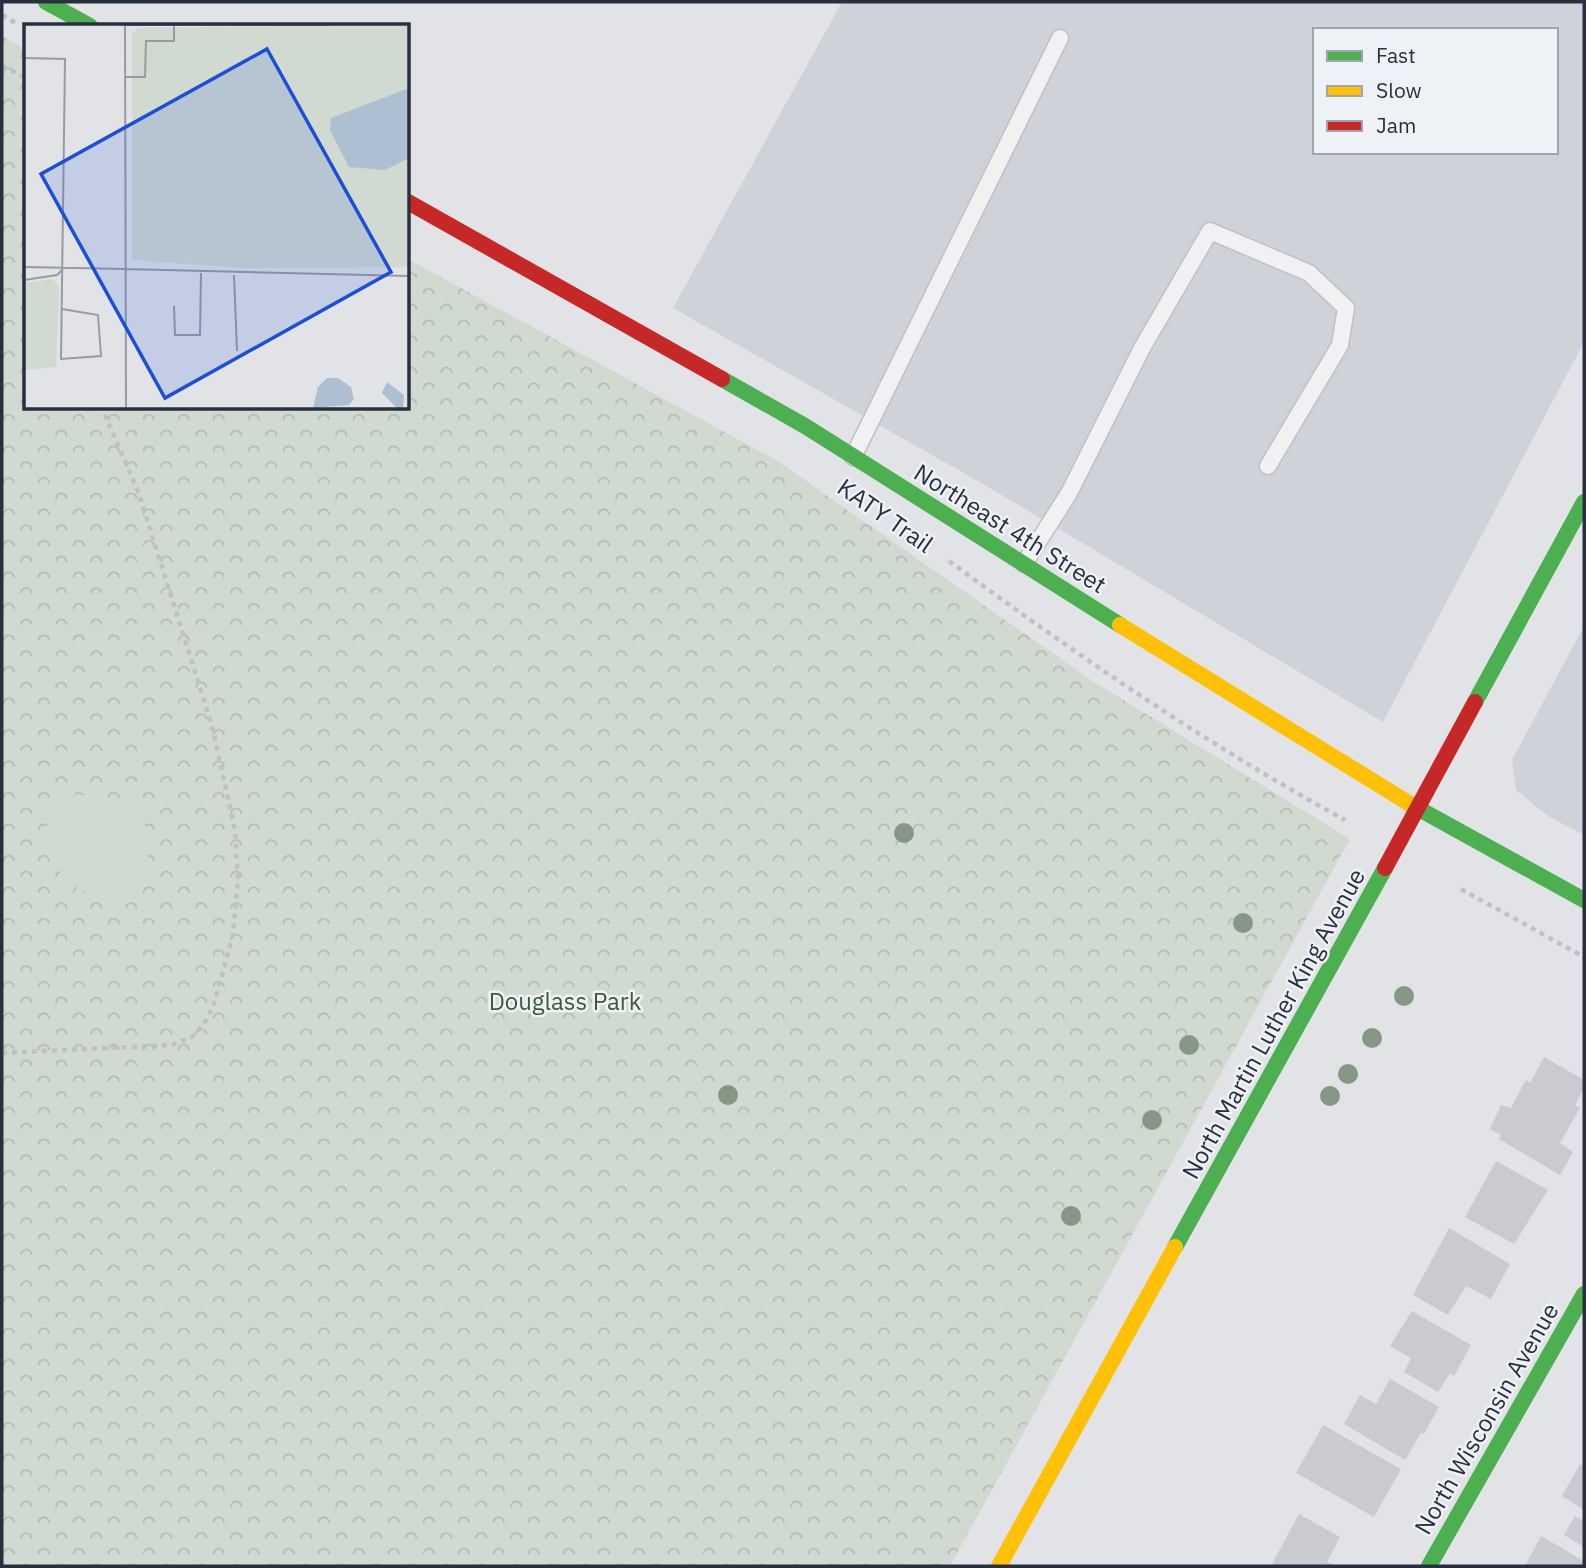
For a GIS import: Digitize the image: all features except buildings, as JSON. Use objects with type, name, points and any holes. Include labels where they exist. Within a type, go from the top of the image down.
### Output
[{"type":"street","points":[[46,2],[86,24]]},
{"type":"street","name":"Northeast 4th Street","points":[[410,203],[805,426],[1225,691],[1418,808],[1584,900]]},
{"type":"street","name":"North Martin Luther King Avenue","points":[[999,1566],[1584,502]]},
{"type":"street","name":"North Wisconsin Avenue","points":[[1429,1566],[1584,1294]]},
{"type":"lane","points":[[853,457],[1060,38]]},
{"type":"lane","points":[[1024,564],[1069,493],[1142,348],[1210,231],[1309,273],[1346,308],[1340,345],[1268,466]]},
{"type":"path","points":[[2,66],[24,77]]},
{"type":"path","points":[[2,1053],[172,1045],[192,1037],[204,1024],[214,1004],[233,934],[238,880],[235,830],[212,726],[139,494],[103,410]]},
{"type":"path","name":"KATY Trail","points":[[943,558],[1150,704],[1345,820]]},
{"type":"path","points":[[1461,889],[1584,957]]},
{"type":"shaded area","points":[[842,2],[1584,2],[1584,342],[1383,722],[990,488],[673,308]]},
{"type":"shaded area","points":[[1584,626],[1584,835],[1548,816],[1516,790],[1512,760]]},
{"type":"green space","name":"Douglass Park","points":[[2,36],[24,49],[24,410],[410,410],[410,260],[776,460],[1094,682],[1350,839],[950,1566],[2,1566]]},
{"type":"green space","points":[[69,794],[125,802],[135,808],[142,817],[146,830],[145,876],[141,884],[123,896],[102,898],[81,890],[64,876],[51,857],[46,835],[51,814]]},
{"type":"traffic: fast","points":[[46,2],[86,24]]},
{"type":"traffic: fast","points":[[722,379],[805,426],[1120,625]]},
{"type":"traffic: fast","points":[[1475,702],[1584,502]]},
{"type":"traffic: fast","points":[[1410,804],[1584,900]]},
{"type":"traffic: fast","points":[[1175,1247],[1385,868]]},
{"type":"traffic: fast","points":[[1429,1566],[1584,1294]]},
{"type":"traffic: slow","points":[[1120,625],[1410,804]]},
{"type":"traffic: slow","points":[[999,1566],[1175,1247]]},
{"type":"traffic: jam","points":[[410,203],[722,379]]},
{"type":"traffic: jam","points":[[1385,868],[1475,702]]}]
